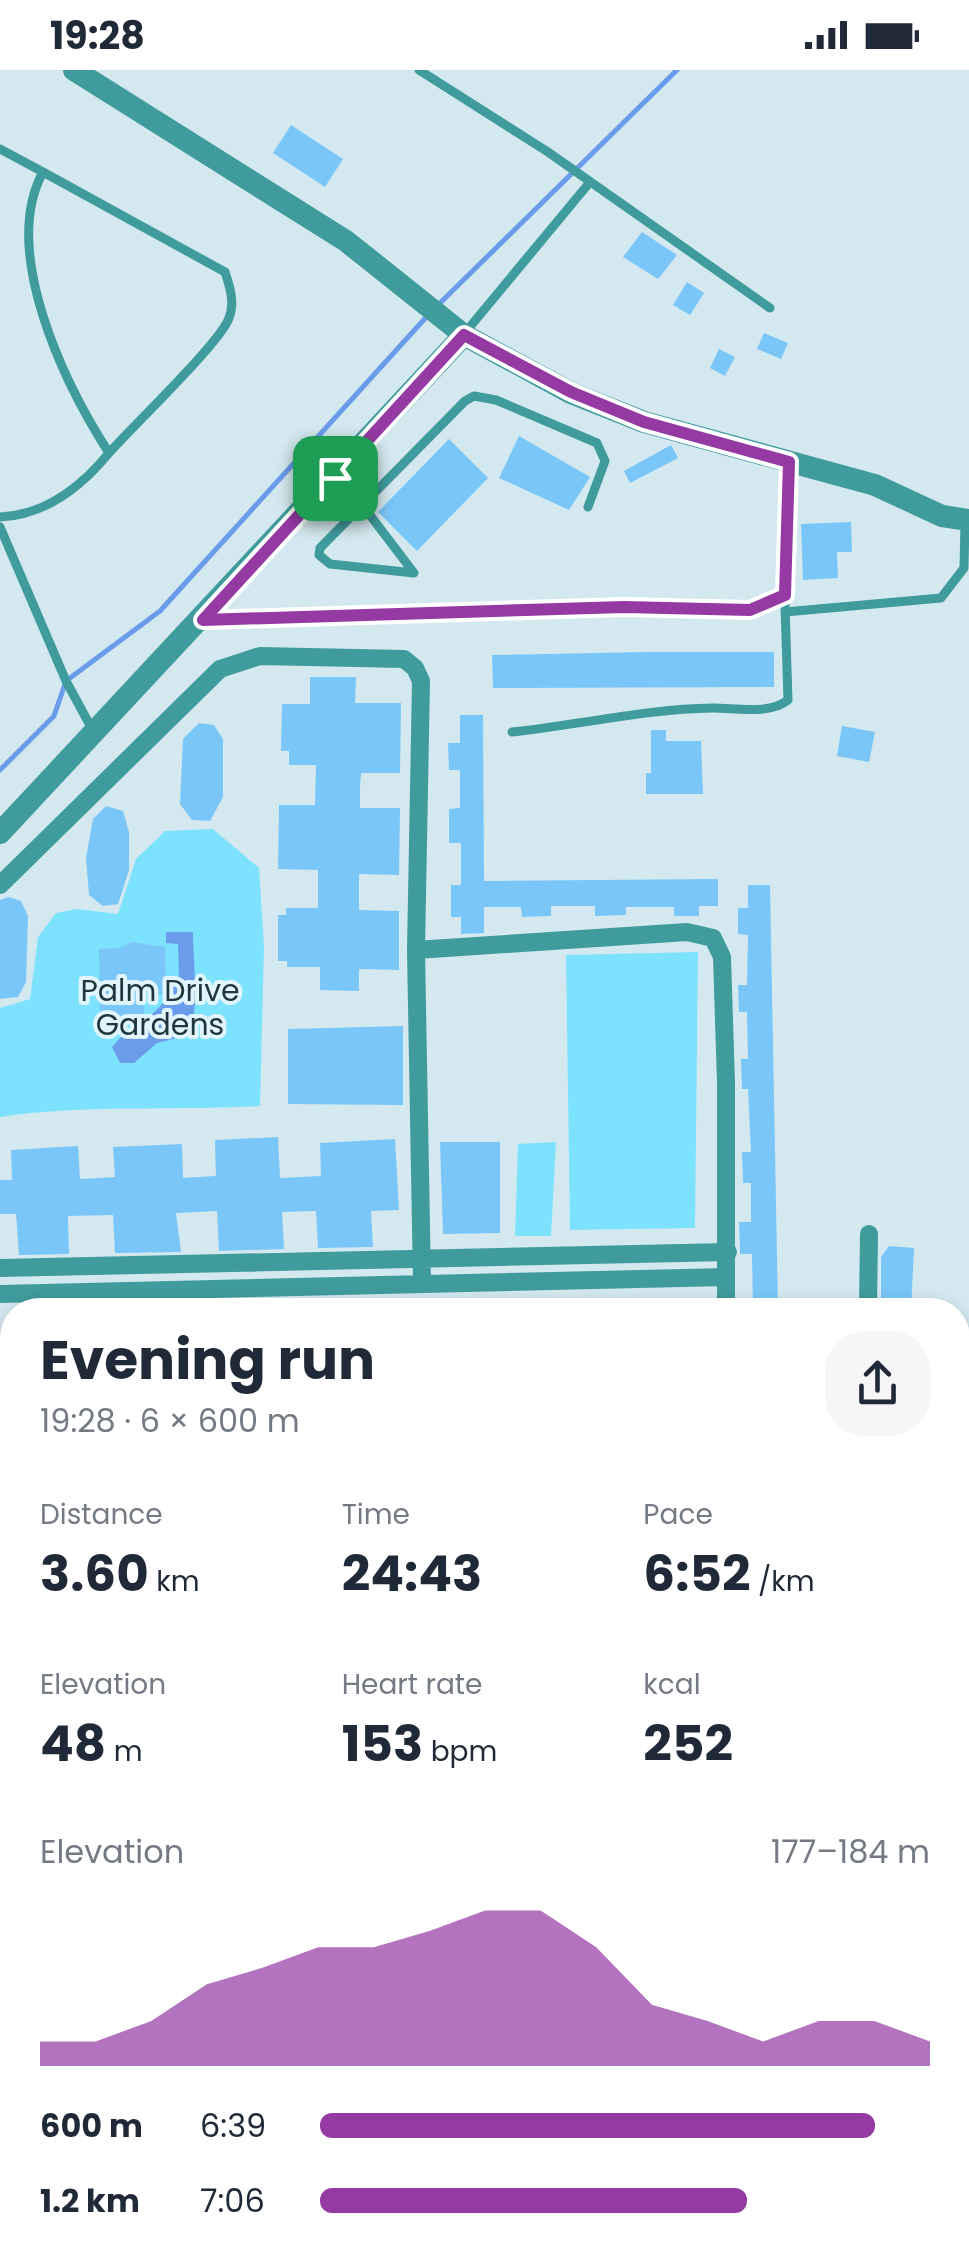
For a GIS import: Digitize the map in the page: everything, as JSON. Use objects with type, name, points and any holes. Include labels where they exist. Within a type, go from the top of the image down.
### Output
[{"type":"street","points":[[74,70],[346,241],[464,335],[571,392],[644,422],[874,485],[927,510],[967,521]]},
{"type":"street","points":[[0,833],[203,620],[464,335]]},
{"type":"street","points":[[0,884],[220,669],[260,656],[404,659],[415,668],[421,681],[416,950],[422,1282]]},
{"type":"street","points":[[416,950],[687,932],[714,938],[722,957],[726,1298]]},
{"type":"street","points":[[868,1234],[868,1298]]},
{"type":"street","points":[[0,1268],[728,1252]]},
{"type":"street","points":[[137,1298],[422,1282],[726,1277]]},
{"type":"street","points":[[0,1294],[47,1298]]},
{"type":"lane","points":[[418,70],[590,182],[770,308]]},
{"type":"lane","points":[[0,149],[225,272],[232,302],[223,329],[75,489],[27,512],[0,517]]},
{"type":"lane","points":[[44,172],[25,210],[28,266],[54,350],[84,415],[109,453]]},
{"type":"lane","points":[[464,335],[590,182]]},
{"type":"lane","points":[[335,478],[363,506],[414,573],[323,561],[320,548],[363,506],[465,401],[485,396],[596,443],[605,461],[588,507]]},
{"type":"lane","points":[[512,732],[606,722],[663,709],[782,706],[791,688],[785,595],[789,462]]},
{"type":"lane","points":[[786,612],[942,598],[964,568],[967,521]]},
{"type":"lane","points":[[0,527],[66,681],[95,733]]},
{"type":"lane","points":[[203,620],[624,607],[750,610],[785,595]]},
{"type":"lane","points":[[82,1267],[83,1298]]},
{"type":"green space","name":"Palm Drive Gardens","points":[[213,829],[259,868],[264,946],[260,1106],[97,1109],[0,1117],[0,1008],[30,999],[38,937],[56,913],[77,909],[118,914],[136,859],[165,831]]},
{"type":"green space","points":[[698,952],[695,1228],[570,1230],[566,955]]},
{"type":"green space","points":[[556,1142],[551,1236],[515,1236],[518,1144]]},
{"type":"shaded area","points":[[166,932],[193,932],[195,998],[189,1035],[157,1043],[134,1063],[120,1063],[112,1047],[122,1036],[134,1037],[165,1000],[170,980],[179,980],[178,944],[166,943]]},
{"type":"building","points":[[291,125],[343,159],[325,187],[273,153]]},
{"type":"building","points":[[642,232],[677,255],[658,279],[623,257]]},
{"type":"building","points":[[687,282],[704,293],[690,315],[673,305]]},
{"type":"building","points":[[764,333],[788,343],[781,359],[757,349]]},
{"type":"building","points":[[719,349],[735,357],[725,376],[710,368]]},
{"type":"building","points":[[519,436],[590,477],[569,510],[499,478]]},
{"type":"building","points":[[449,439],[488,478],[417,551],[378,512]]},
{"type":"building","points":[[671,445],[678,458],[630,483],[624,471]]},
{"type":"building","points":[[851,522],[852,552],[837,552],[838,578],[803,580],[801,524]]},
{"type":"building","points":[[774,652],[774,687],[493,688],[492,655]]},
{"type":"building","points":[[310,677],[356,677],[355,703],[401,703],[400,773],[361,773],[360,788],[360,808],[400,808],[399,875],[359,874],[359,910],[399,911],[399,970],[359,969],[359,991],[320,990],[320,967],[287,967],[287,961],[278,961],[278,915],[286,915],[286,908],[318,908],[318,870],[278,869],[279,805],[315,805],[316,765],[289,765],[289,751],[281,751],[282,704],[310,704]]},
{"type":"building","points":[[460,715],[483,715],[484,881],[718,879],[718,906],[699,906],[699,916],[674,916],[674,907],[626,907],[626,915],[595,916],[595,906],[551,906],[551,916],[522,917],[521,907],[484,907],[484,933],[461,934],[461,917],[451,917],[451,885],[461,885],[461,843],[449,843],[449,809],[460,808],[460,770],[449,770],[448,743],[460,743]]},
{"type":"building","points":[[199,723],[214,725],[223,739],[223,797],[210,821],[192,820],[180,804],[183,739]]},
{"type":"building","points":[[842,726],[875,732],[869,762],[837,756]]},
{"type":"building","points":[[651,730],[666,730],[666,741],[701,741],[703,794],[646,794],[646,773],[651,773]]},
{"type":"building","points":[[106,806],[123,811],[129,832],[129,870],[118,904],[103,906],[89,895],[86,858],[93,819]]},
{"type":"building","points":[[748,885],[770,885],[778,1298],[753,1298],[752,1254],[740,1254],[739,1222],[751,1222],[751,1183],[743,1183],[742,1152],[751,1152],[748,1089],[742,1089],[741,1059],[748,1059],[747,1012],[739,1012],[738,985],[747,985],[748,935],[738,934],[738,908],[748,908]]},
{"type":"building","points":[[9,897],[21,901],[28,916],[26,982],[18,997],[0,999],[0,900]]},
{"type":"building","points":[[132,942],[165,947],[166,994],[144,994],[144,1016],[100,1017],[99,949],[119,948]]},
{"type":"building","points":[[403,1026],[403,1105],[288,1104],[288,1029]]},
{"type":"building","points":[[278,1137],[280,1178],[321,1176],[320,1143],[395,1139],[399,1210],[371,1211],[373,1247],[318,1248],[316,1211],[282,1212],[284,1249],[219,1251],[217,1211],[176,1213],[181,1252],[115,1253],[113,1215],[68,1216],[69,1254],[19,1255],[16,1214],[0,1214],[0,1180],[12,1180],[11,1150],[78,1146],[80,1179],[115,1177],[113,1147],[182,1144],[183,1178],[216,1176],[215,1140]]},
{"type":"building","points":[[440,1142],[500,1142],[500,1233],[443,1234]]},
{"type":"building","points":[[889,1246],[914,1248],[912,1298],[881,1298],[881,1257]]},
{"type":"waterway","points":[[437,306],[677,70]]},
{"type":"waterway","points":[[0,770],[54,716],[66,681],[160,611],[429,314]]},
{"type":"route","points":[[464,335],[571,392],[644,422],[789,462],[785,595],[750,610],[624,607],[203,620],[335,478],[464,335]]}]
